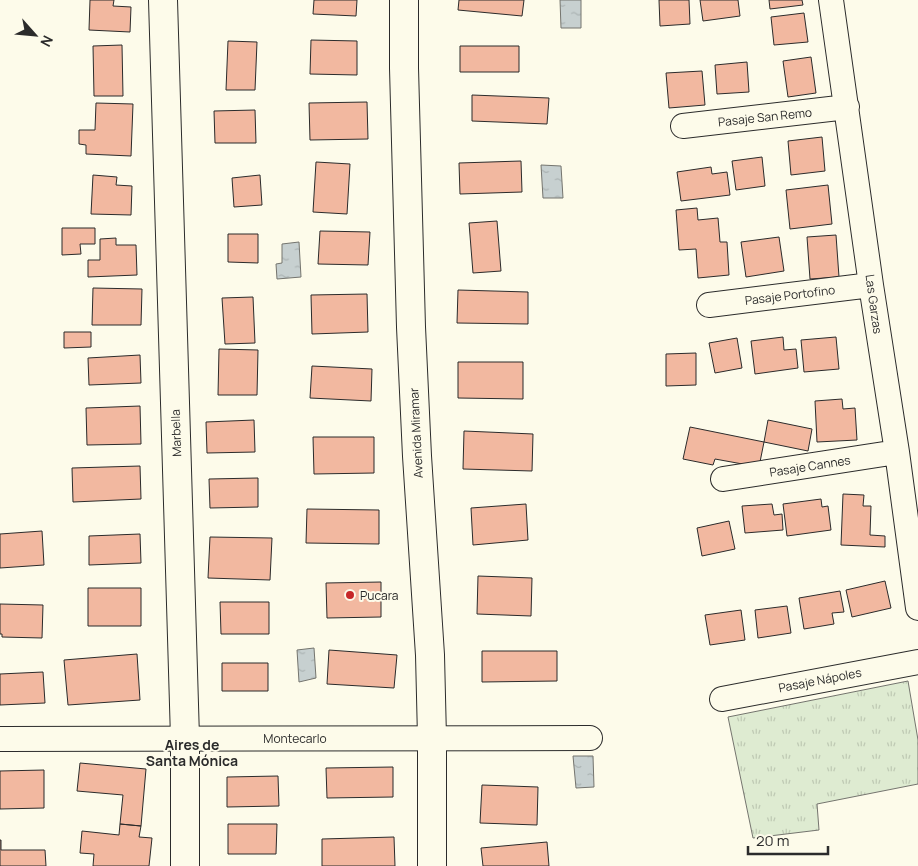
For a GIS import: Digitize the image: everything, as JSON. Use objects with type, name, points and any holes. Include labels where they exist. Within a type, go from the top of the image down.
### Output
[{"type":"street","name":"Marbella","points":[[163,0],[185,738],[185,866]]},
{"type":"street","name":"Avenida Miramar","points":[[404,0],[411,327],[430,655],[432,866]]},
{"type":"street","name":"Las Garzas","points":[[831,0],[918,608]]},
{"type":"street","name":"Pasaje San Remo","points":[[683,126],[846,108]]},
{"type":"street","name":"Pasaje Portofino","points":[[709,305],[871,285]]},
{"type":"street","name":"Pasaje Cannes","points":[[723,479],[897,452]]},
{"type":"street","name":"Pasaje Nápoles","points":[[722,699],[918,662]]},
{"type":"street","name":"Montecarlo","points":[[0,738],[590,738]]},
{"type":"green space","points":[[908,681],[918,740],[918,784],[817,804],[819,830],[753,838],[728,717]]},
{"type":"water","points":[[560,0],[581,0],[581,28],[561,28]]},
{"type":"water","points":[[541,165],[561,166],[563,198],[543,198]]},
{"type":"water","points":[[299,242],[301,277],[277,279],[276,264],[282,263],[282,244]]},
{"type":"water","points":[[314,648],[316,678],[299,682],[297,650]]},
{"type":"water","points":[[573,756],[593,756],[594,787],[576,788]]},
{"type":"building","points":[[90,0],[114,0],[113,6],[131,7],[130,32],[89,30]]},
{"type":"building","points":[[314,0],[357,0],[356,16],[313,14]]},
{"type":"building","points":[[459,0],[524,0],[522,16],[458,10]]},
{"type":"building","points":[[659,0],[689,0],[690,24],[660,26]]},
{"type":"building","points":[[700,0],[738,0],[740,16],[703,21]]},
{"type":"building","points":[[769,0],[802,0],[803,5],[770,9]]},
{"type":"building","points":[[804,13],[808,42],[774,45],[771,17]]},
{"type":"building","points":[[311,40],[357,41],[357,75],[310,74]]},
{"type":"building","points":[[228,41],[257,42],[255,90],[226,90]]},
{"type":"building","points":[[122,45],[123,96],[94,96],[93,46]]},
{"type":"building","points":[[460,46],[519,46],[519,72],[460,72]]},
{"type":"building","points":[[811,57],[816,93],[788,97],[783,61]]},
{"type":"building","points":[[747,62],[749,92],[717,94],[715,65]]},
{"type":"building","points":[[702,71],[705,105],[669,108],[666,73]]},
{"type":"building","points":[[472,95],[549,98],[547,124],[472,121]]},
{"type":"building","points":[[367,102],[368,139],[310,140],[309,103]]},
{"type":"building","points":[[96,103],[133,104],[131,156],[86,154],[86,145],[79,144],[79,130],[95,130]]},
{"type":"building","points":[[255,110],[256,143],[215,143],[214,111]]},
{"type":"building","points":[[822,137],[825,171],[791,175],[788,141]]},
{"type":"building","points":[[762,157],[765,186],[736,190],[732,161]]},
{"type":"building","points":[[521,161],[522,192],[460,194],[459,163]]},
{"type":"building","points":[[316,162],[350,164],[347,214],[313,212]]},
{"type":"building","points":[[711,167],[712,174],[727,172],[730,195],[681,201],[677,172]]},
{"type":"building","points":[[93,175],[117,177],[116,185],[132,186],[131,215],[91,214]]},
{"type":"building","points":[[260,175],[262,205],[234,207],[232,178]]},
{"type":"building","points":[[828,185],[832,224],[790,229],[786,190]]},
{"type":"building","points":[[697,208],[698,220],[718,218],[720,242],[727,242],[729,275],[698,278],[696,249],[679,250],[676,210]]},
{"type":"building","points":[[497,221],[501,271],[473,273],[469,223]]},
{"type":"building","points":[[62,228],[95,228],[95,244],[80,244],[81,254],[62,255]]},
{"type":"building","points":[[320,231],[370,232],[368,265],[318,264]]},
{"type":"building","points":[[228,234],[258,234],[258,263],[228,262]]},
{"type":"building","points":[[836,235],[839,277],[810,279],[807,237]]},
{"type":"building","points":[[779,237],[784,271],[746,277],[741,242]]},
{"type":"building","points":[[116,238],[116,245],[136,245],[137,275],[88,277],[88,260],[100,260],[100,239]]},
{"type":"building","points":[[93,288],[142,289],[141,325],[92,325]]},
{"type":"building","points":[[458,290],[528,292],[528,324],[457,323]]},
{"type":"building","points":[[367,294],[368,332],[312,334],[311,295]]},
{"type":"building","points":[[253,297],[255,343],[225,344],[222,298]]},
{"type":"building","points":[[64,332],[91,332],[91,347],[64,348]]},
{"type":"building","points":[[783,337],[784,350],[796,349],[798,368],[755,374],[751,341]]},
{"type":"building","points":[[836,337],[839,369],[804,372],[801,340]]},
{"type":"building","points":[[737,338],[742,368],[715,373],[709,343]]},
{"type":"building","points":[[219,349],[258,350],[257,395],[218,395]]},
{"type":"building","points":[[696,353],[696,385],[666,386],[666,354]]},
{"type":"building","points":[[140,355],[141,383],[89,385],[88,358]]},
{"type":"building","points":[[458,362],[523,362],[523,399],[458,398]]},
{"type":"building","points":[[312,366],[372,369],[371,401],[310,398]]},
{"type":"building","points":[[842,399],[843,409],[855,408],[857,440],[817,442],[815,401]]},
{"type":"building","points":[[140,406],[141,444],[87,445],[86,408]]},
{"type":"building","points":[[254,420],[255,452],[207,453],[206,422]]},
{"type":"building","points":[[768,420],[812,429],[808,451],[764,442]]},
{"type":"building","points":[[690,427],[764,442],[759,467],[715,459],[713,465],[683,459]]},
{"type":"building","points":[[464,431],[533,434],[532,471],[463,469]]},
{"type":"building","points":[[313,437],[374,437],[374,473],[314,474]]},
{"type":"building","points":[[140,466],[141,499],[73,502],[72,468]]},
{"type":"building","points":[[258,478],[258,507],[210,508],[209,479]]},
{"type":"building","points":[[843,494],[864,495],[863,506],[871,506],[870,535],[885,536],[885,547],[841,545]]},
{"type":"building","points":[[821,499],[822,507],[828,506],[831,530],[787,536],[783,504]]},
{"type":"building","points":[[526,504],[528,540],[473,545],[471,508]]},
{"type":"building","points":[[772,504],[774,515],[782,514],[783,530],[745,533],[742,506]]},
{"type":"building","points":[[307,509],[379,510],[379,544],[306,543]]},
{"type":"building","points":[[729,521],[735,549],[702,556],[697,528]]},
{"type":"building","points":[[42,531],[44,565],[0,568],[0,534]]},
{"type":"building","points":[[140,534],[141,563],[89,565],[89,536]]},
{"type":"building","points":[[210,537],[272,538],[270,580],[208,578]]},
{"type":"building","points":[[478,576],[532,578],[531,616],[477,614]]},
{"type":"building","points":[[885,581],[891,608],[852,617],[846,590]]},
{"type":"building","points":[[381,582],[381,617],[327,618],[326,583]]},
{"type":"building","points":[[88,588],[141,588],[141,626],[88,626]]},
{"type":"building","points":[[840,591],[844,612],[832,613],[834,624],[804,629],[799,598]]},
{"type":"building","points":[[220,602],[269,602],[269,634],[221,634]]},
{"type":"building","points":[[0,604],[43,605],[42,638],[2,637],[2,634],[0,634]]},
{"type":"building","points":[[787,606],[791,633],[758,638],[755,610]]},
{"type":"building","points":[[741,610],[745,640],[710,645],[705,615]]},
{"type":"building","points":[[329,650],[397,655],[394,688],[327,684]]},
{"type":"building","points":[[482,651],[557,651],[557,681],[482,682]]},
{"type":"building","points":[[137,654],[140,700],[68,705],[64,660]]},
{"type":"building","points":[[222,663],[268,663],[268,691],[222,691]]},
{"type":"building","points":[[43,672],[45,703],[0,705],[0,674]]},
{"type":"building","points":[[80,763],[146,769],[141,826],[120,824],[123,795],[77,791]]},
{"type":"building","points":[[393,767],[393,797],[327,798],[326,768]]},
{"type":"building","points":[[44,770],[44,808],[0,809],[0,771]]},
{"type":"building","points":[[278,776],[279,806],[227,807],[227,777]]},
{"type":"building","points":[[482,785],[538,787],[537,825],[480,823]]},
{"type":"building","points":[[120,824],[141,826],[139,837],[152,838],[149,866],[93,866],[94,854],[80,853],[82,831],[119,835]]},
{"type":"building","points":[[228,824],[277,824],[276,854],[228,854]]},
{"type":"building","points":[[394,837],[395,866],[322,866],[322,839]]},
{"type":"building","points":[[0,840],[1,850],[45,850],[46,866],[0,866]]},
{"type":"building","points":[[547,842],[549,866],[483,866],[481,848]]},
{"type":"place","name":"Pucara","points":[[350,595]]},
{"type":"district","name":"Aires de Santa Mónica","points":[[192,752]]}]
